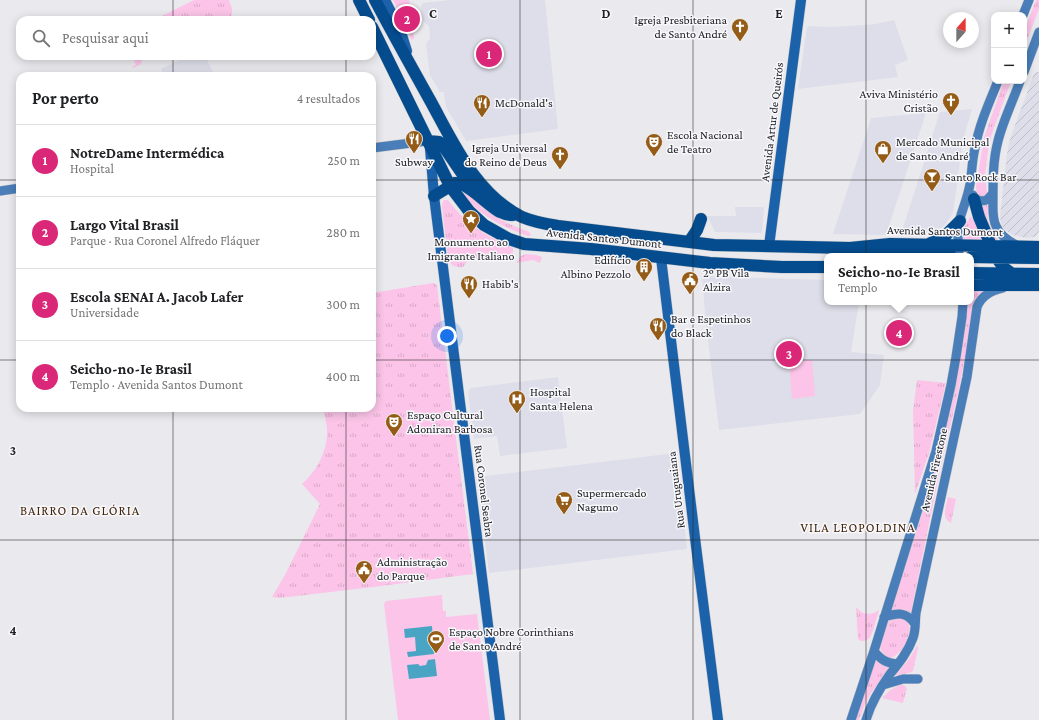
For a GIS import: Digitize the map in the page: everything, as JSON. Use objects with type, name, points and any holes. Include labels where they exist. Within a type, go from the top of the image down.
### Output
[{"type":"highway","points":[[359,0],[367,16]]},
{"type":"highway","name":"Avenida Santos Dumont","points":[[375,0],[469,168],[482,185],[505,206],[522,216],[544,224],[714,245],[850,248],[890,244],[927,244],[958,251],[994,252],[1039,258]]},
{"type":"highway","name":"Avenida Santos Dumont","points":[[376,35],[450,186],[462,203],[476,218],[492,230],[517,242],[528,244],[591,249],[723,264],[782,267],[824,267]]},
{"type":"highway","points":[[429,143],[439,142],[442,144],[477,195]]},
{"type":"highway","points":[[434,196],[450,186],[459,183],[501,213],[522,216]]},
{"type":"highway","points":[[974,199],[979,217],[994,252],[1004,268],[1011,273]]},
{"type":"highway","points":[[689,242],[697,230],[701,220]]},
{"type":"highway","points":[[927,244],[946,235],[960,221]]},
{"type":"highway","points":[[656,238],[660,248],[661,258]]},
{"type":"highway","points":[[714,245],[723,264]]},
{"type":"highway","points":[[759,265],[764,260],[769,246]]},
{"type":"highway","name":"Avenida Santos Dumont","points":[[974,256],[1018,246],[1039,247]]},
{"type":"highway","name":"Avenida Santos Dumont","points":[[850,248],[882,253]]},
{"type":"highway","points":[[974,273],[1039,274]]},
{"type":"highway","points":[[974,285],[1039,285]]},
{"type":"main road","points":[[385,0],[401,32],[411,65]]},
{"type":"main road","name":"Avenida Artur de Queirós","points":[[769,246],[801,0]]},
{"type":"main road","points":[[1024,12],[1029,0]]},
{"type":"main road","points":[[1027,64],[1039,32]]},
{"type":"main road","points":[[958,251],[958,232],[970,184],[978,134],[997,84]]},
{"type":"main road","points":[[1018,246],[1010,242],[996,227],[993,193],[994,163],[1001,129],[1019,84]]},
{"type":"main road","points":[[376,148],[429,143]]},
{"type":"main road","name":"Rua Coronel Seabra","points":[[429,143],[434,196],[500,720]]},
{"type":"main road","points":[[970,184],[974,199],[980,201],[986,200],[993,193]]},
{"type":"main road","points":[[0,191],[16,189]]},
{"type":"main road","name":"Rua Uruguaiana","points":[[661,258],[718,720]]},
{"type":"main road","name":"Avenida Firestone","points":[[866,720],[872,704],[883,685],[909,648],[915,631],[916,613],[934,524],[967,377],[977,307],[982,299],[991,292],[1017,285]]},
{"type":"main road","name":"Avenida Firestone","points":[[851,720],[932,463],[956,357],[963,305]]},
{"type":"main road","points":[[884,617],[893,614],[903,615],[912,620],[915,624]]},
{"type":"main road","points":[[874,651],[878,657],[884,661],[891,664],[898,664]]},
{"type":"main road","points":[[883,685],[903,679],[918,679]]},
{"type":"shaded area","points":[[450,0],[545,0],[558,129],[466,141],[446,107],[444,92],[440,92],[430,75],[426,44],[430,38],[429,26],[423,21],[421,6],[423,3]]},
{"type":"shaded area","points":[[894,20],[908,60],[895,65],[898,77],[798,89],[807,27],[876,24]]},
{"type":"shaded area","points":[[179,60],[207,60],[213,72],[162,72],[161,69]]},
{"type":"shaded area","points":[[1036,72],[1039,72],[1039,231],[1035,237],[1026,238],[1013,235],[1005,230],[1001,224],[1000,216],[1009,143]]},
{"type":"shaded area","points":[[972,109],[962,147],[953,212],[950,218],[943,227],[931,233],[922,235],[905,234],[903,228],[940,112]]},
{"type":"shaded area","name":"Mercado Municipal de Santo André","points":[[926,113],[886,235],[833,234],[871,118]]},
{"type":"shaded area","points":[[735,207],[764,207],[762,233],[715,232],[707,216],[736,216]]},
{"type":"shaded area","points":[[702,276],[824,280],[824,305],[859,305],[851,352],[884,355],[880,385],[860,414],[719,430],[706,324]]},
{"type":"shaded area","name":"Hospital Santa Helena","points":[[558,377],[567,448],[500,456],[497,436],[474,439],[468,392],[471,388]]},
{"type":"shaded area","points":[[676,453],[687,549],[489,573],[477,477]]},
{"type":"green space","points":[[194,0],[229,0],[232,10],[231,16],[162,16]]},
{"type":"green space","points":[[393,0],[409,0],[413,40],[411,39]]},
{"type":"green space","points":[[1036,0],[1039,0],[1039,9],[1027,40],[1027,23]]},
{"type":"green space","points":[[134,60],[142,60],[141,64],[133,68],[132,67],[136,65]]},
{"type":"green space","points":[[1003,84],[1010,84],[991,136],[985,175],[987,195],[985,197],[979,197],[976,187],[984,138]]},
{"type":"green space","points":[[460,188],[467,192],[489,213],[505,222],[529,232],[531,234],[530,236],[512,230],[489,218],[469,201]]},
{"type":"green space","points":[[444,200],[448,200],[469,223],[485,234],[513,248],[511,256],[507,259],[498,261],[503,254],[468,260],[463,267],[458,267],[452,264],[448,258],[442,207]]},
{"type":"green space","points":[[983,205],[987,205],[988,207],[989,223],[998,240],[996,241],[981,207]]},
{"type":"green space","points":[[970,217],[976,225],[982,240],[962,241],[965,225]]},
{"type":"green space","points":[[526,254],[542,257],[540,263],[533,260],[516,263],[521,256]]},
{"type":"green space","points":[[433,283],[437,286],[473,574],[280,598],[272,597],[286,573],[320,504],[302,484],[317,466],[326,445],[327,427],[324,412],[376,412],[376,292]]},
{"type":"green space","points":[[974,288],[985,289],[974,304]]},
{"type":"green space","points":[[967,305],[973,305],[958,393],[941,465],[911,612],[909,613],[903,610],[892,610],[891,609],[941,452],[955,387]]},
{"type":"green space","points":[[812,360],[815,396],[792,399],[789,362]]},
{"type":"green space","points":[[917,380],[946,383],[929,453],[915,494],[913,410]]},
{"type":"green space","points":[[948,497],[956,499],[951,523],[945,515]]},
{"type":"green space","name":"Espaço Nobre Corinthians de Santo André","points":[[442,595],[443,611],[446,611],[446,617],[477,614],[490,720],[398,720],[384,604],[386,601]]},
{"type":"green space","points":[[856,607],[861,612],[867,614],[879,610],[871,634],[865,641],[858,639]]},
{"type":"green space","points":[[898,617],[907,621],[909,635],[901,650],[895,656],[889,658],[884,655],[880,647],[888,622]]},
{"type":"green space","points":[[917,646],[918,648],[913,671],[896,676],[909,659]]},
{"type":"green space","points":[[875,661],[889,667],[871,693],[859,720],[855,720]]},
{"type":"green space","points":[[901,684],[907,688],[903,703],[882,698],[889,691]]},
{"type":"water","points":[[432,626],[434,654],[408,657],[407,652],[416,651],[415,637],[405,638],[404,629]]},
{"type":"water","points":[[435,659],[437,676],[409,679],[407,665],[426,665],[428,660]]},
{"type":"place","name":"Largo Vital Brasil","points":[[407,19]]},
{"type":"place","name":"Igreja Presbiteriana de Santo André","points":[[740,42]]},
{"type":"place","name":"NotreDame Intermédica","points":[[489,54]]},
{"type":"place","name":"Aviva Ministério Cristão","points":[[951,116]]},
{"type":"place","name":"McDonald's","points":[[482,118]]},
{"type":"place","name":"Subway","points":[[414,154]]},
{"type":"place","name":"Escola Nacional de Teatro","points":[[654,157]]},
{"type":"place","name":"Mercado Municipal de Santo André","points":[[883,164]]},
{"type":"place","name":"Igreja Universal do Reino de Deus","points":[[560,170]]},
{"type":"place","name":"Santo Rock Bar","points":[[932,192]]},
{"type":"place","name":"Monumento ao Imigrante Italiano","points":[[471,234]]},
{"type":"place","name":"Edifício Albino Pezzolo","points":[[644,282]]},
{"type":"place","name":"2º PB Vila Alzira","points":[[690,295]]},
{"type":"place","name":"Habib's","points":[[469,299]]},
{"type":"place","name":"Seicho-no-Ie Brasil","points":[[899,333]]},
{"type":"place","name":"Bar e Espetinhos do Black","points":[[658,341]]},
{"type":"place","name":"Escola SENAI A. Jacob Lafer","points":[[789,354]]},
{"type":"place","name":"Hospital Santa Helena","points":[[517,414]]},
{"type":"place","name":"Espaço Cultural Adoniran Barbosa","points":[[394,437]]},
{"type":"place","name":"Supermercado Nagumo","points":[[564,515]]},
{"type":"place","name":"Administração do Parque","points":[[364,584]]},
{"type":"place","name":"Espaço Nobre Corinthians de Santo André","points":[[436,654]]},
{"type":"district","name":"BAIRRO DA GLÓRIA","points":[[80,510]]},
{"type":"district","name":"VILA LEOPOLDINA","points":[[858,527]]}]
